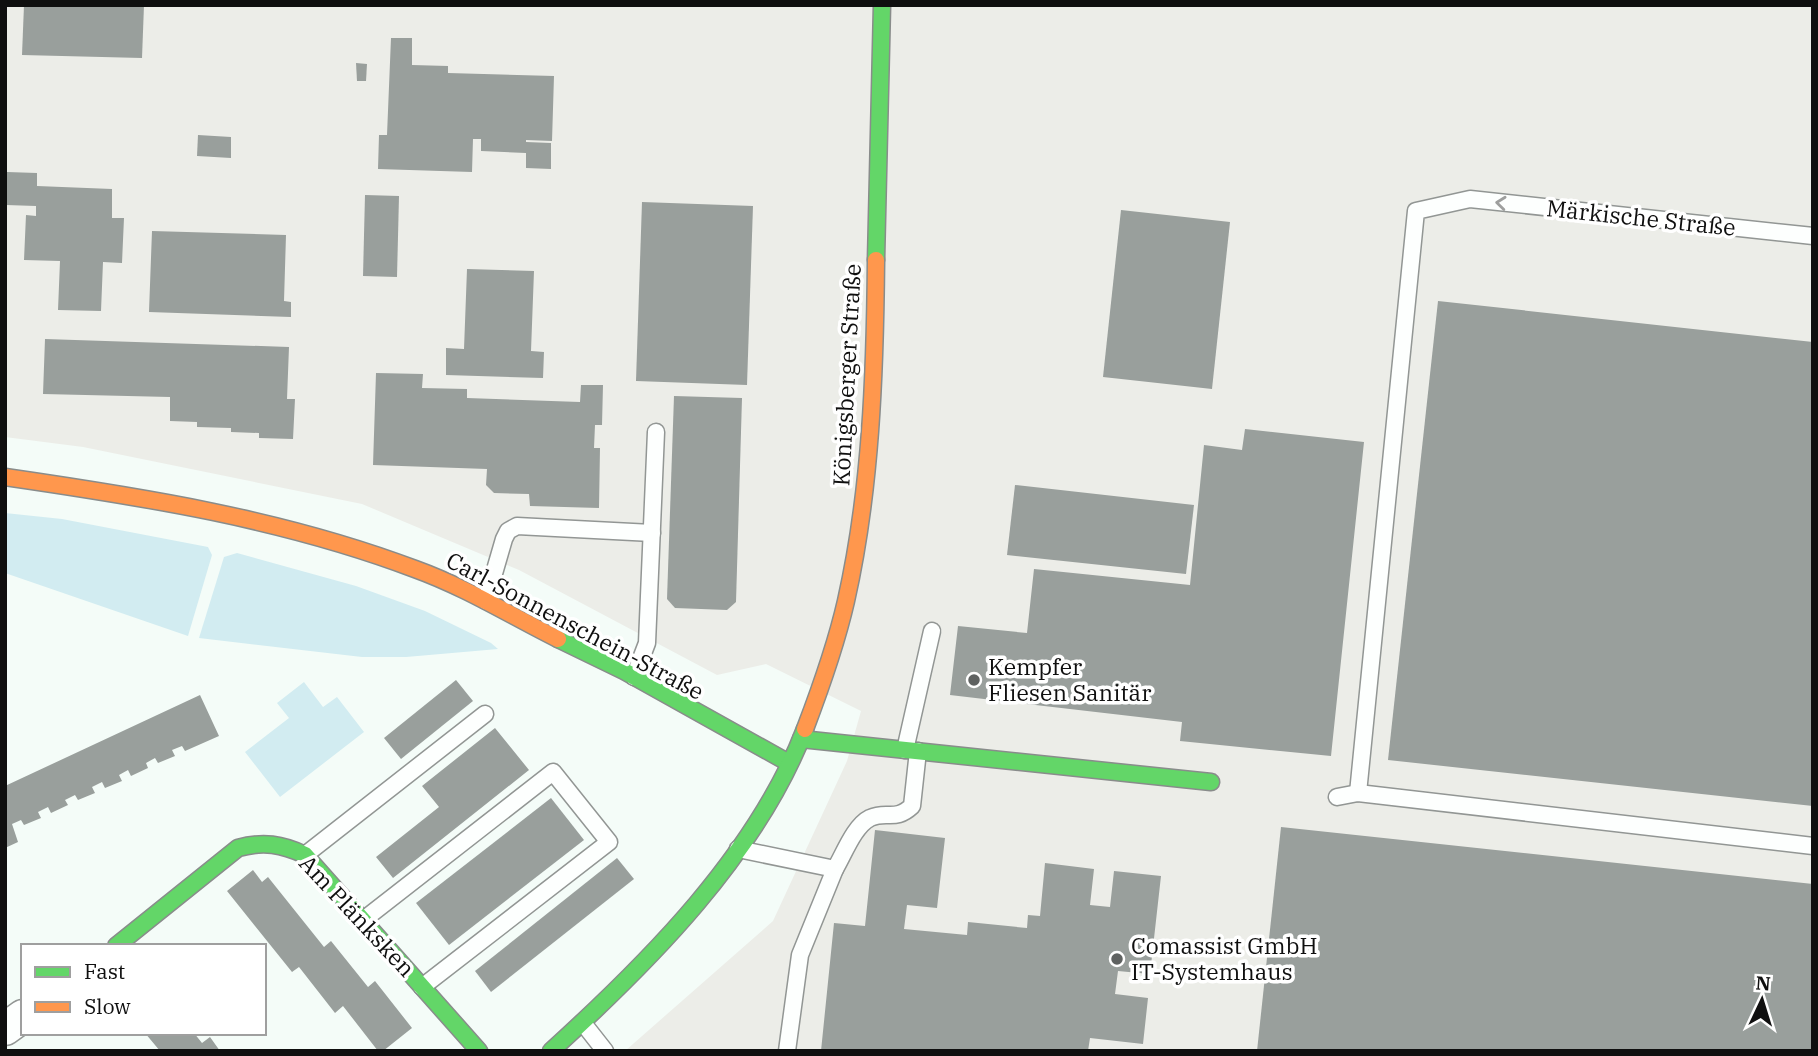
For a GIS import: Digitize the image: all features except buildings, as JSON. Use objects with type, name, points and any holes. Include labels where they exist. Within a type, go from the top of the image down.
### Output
[{"type":"street","name":"Königsberger Straße","points":[[551,1051],[583,1023],[672,932],[737,849],[764,809],[789,764],[826,676],[848,591],[870,447],[882,5]]},
{"type":"street","name":"Carl-Sonnenschein-Straße","points":[[5,477],[72,486],[230,516],[321,538],[413,568],[486,601],[634,677],[733,736],[789,764]]},
{"type":"street","points":[[801,739],[1211,782]]},
{"type":"street","name":"Am Plänksken","points":[[118,944],[238,848],[258,841],[285,845],[305,855],[479,1051]]},
{"type":"street","points":[[5,1029],[21,1017]]},
{"type":"lane","name":"Märkische Straße","points":[[1358,793],[1416,211],[1470,199],[1813,236]]},
{"type":"lane","points":[[634,677],[647,643],[656,432]]},
{"type":"lane","points":[[486,601],[504,539],[508,531],[517,526],[652,533]]},
{"type":"lane","points":[[788,1051],[800,955],[835,869],[860,825],[871,817],[903,815],[912,806],[912,750],[932,631]]},
{"type":"lane","points":[[305,855],[485,714]]},
{"type":"lane","points":[[362,921],[553,772],[609,842],[422,987]]},
{"type":"lane","points":[[1337,797],[1358,793],[1813,846]]},
{"type":"lane","points":[[737,849],[835,869]]},
{"type":"lane","points":[[583,1023],[605,1051]]},
{"type":"shaded area","points":[[5,5],[1813,5],[1813,1051],[625,1051],[773,921],[847,761],[861,711],[766,664],[717,675],[519,570],[362,504],[83,447],[5,437]]},
{"type":"shaded area","points":[[5,513],[62,519],[208,547],[212,555],[188,636],[5,573]]},
{"type":"shaded area","points":[[237,553],[356,586],[425,611],[498,649],[406,657],[362,657],[199,638],[224,557]]},
{"type":"shaded area","points":[[304,682],[323,707],[337,697],[364,732],[280,797],[245,752],[289,718],[277,703]]},
{"type":"traffic: fast","points":[[876,260],[882,5]]},
{"type":"traffic: fast","points":[[558,639],[624,671],[789,763]]},
{"type":"traffic: fast","points":[[551,1051],[625,981],[697,903],[759,820],[805,729]]},
{"type":"traffic: fast","points":[[801,739],[1211,782]]},
{"type":"traffic: fast","points":[[118,944],[238,848],[264,844],[288,848],[305,855],[479,1051]]},
{"type":"traffic: slow","points":[[805,729],[842,617],[861,517],[873,389],[876,260]]},
{"type":"traffic: slow","points":[[5,477],[161,502],[315,536],[434,576],[558,639]]},
{"type":"place","name":"Kempfer Fliesen Sanitär","points":[[974,680]]},
{"type":"place","name":"Comassist GmbH IT-Systemhaus","points":[[1117,959]]}]
